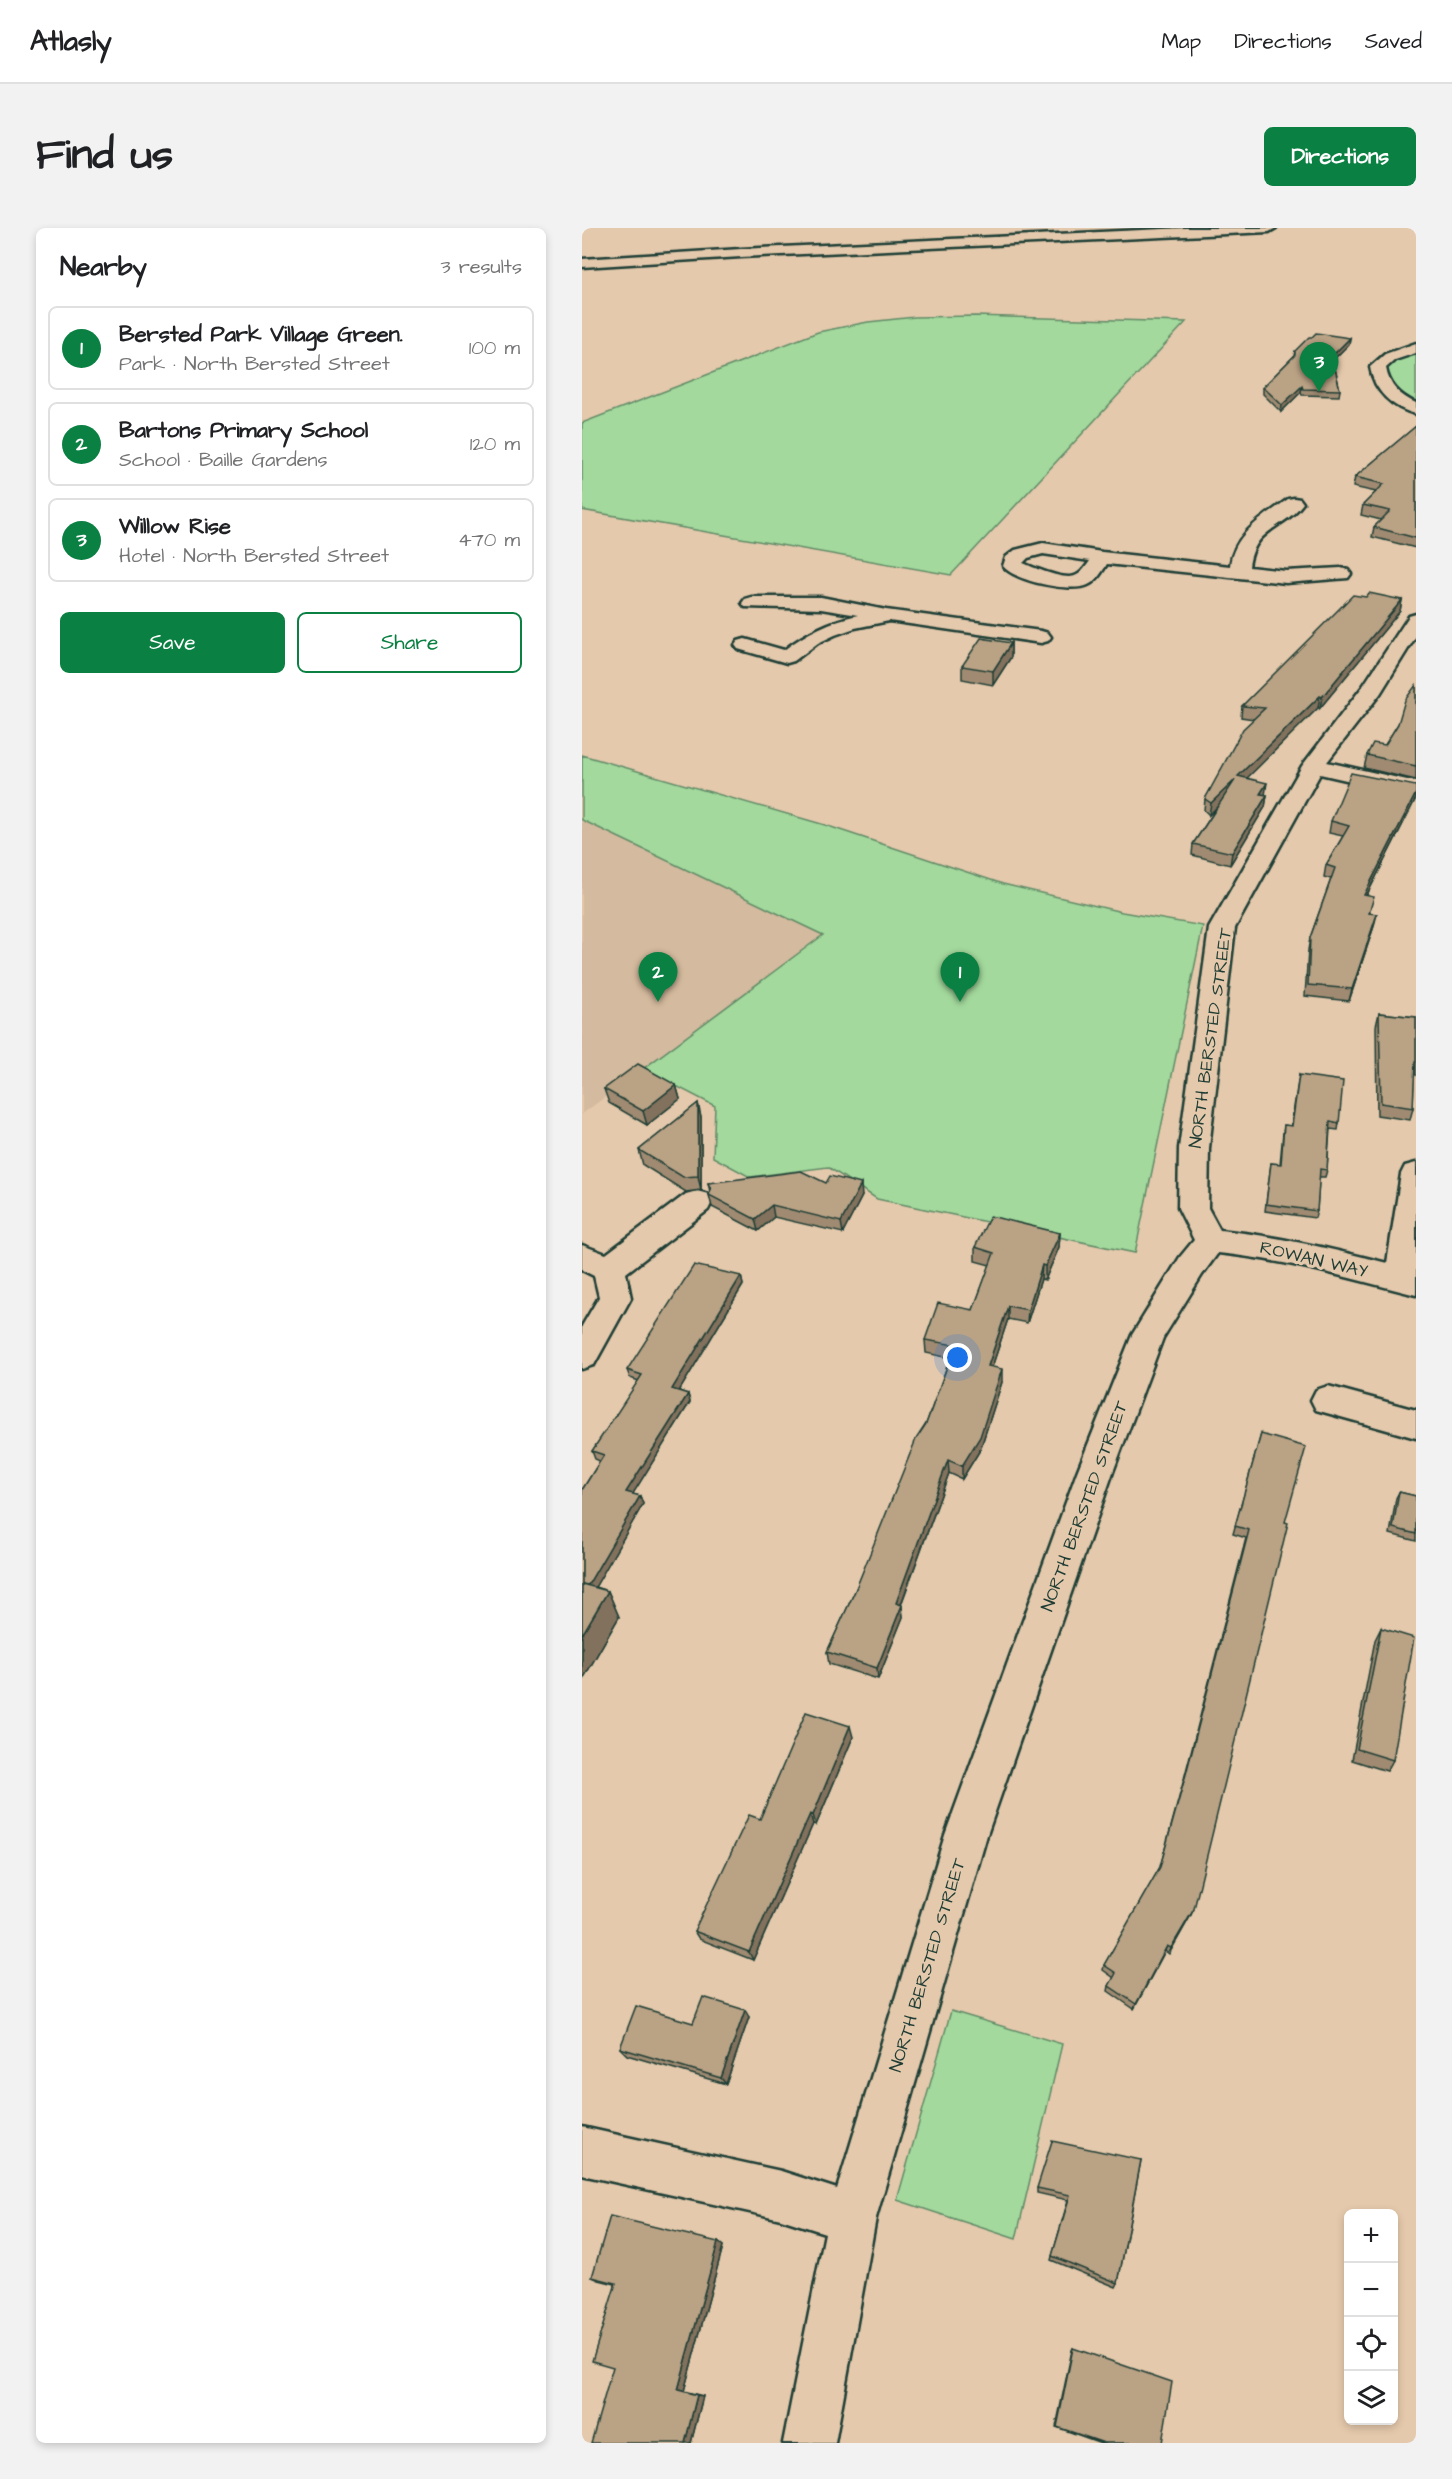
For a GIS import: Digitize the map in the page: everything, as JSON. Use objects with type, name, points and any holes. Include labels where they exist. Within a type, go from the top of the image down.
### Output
[{"type":"main road","points":[[582,263],[741,253],[1269,228]]},
{"type":"main road","points":[[1416,348],[1390,357],[1378,367],[1383,387],[1395,398],[1416,409]]},
{"type":"main road","points":[[1239,572],[1240,555],[1250,538],[1294,503]]},
{"type":"main road","points":[[1102,558],[1286,577],[1341,574]]},
{"type":"main road","points":[[752,603],[821,603],[1041,637]]},
{"type":"main road","points":[[746,645],[787,657],[811,639],[828,631],[889,615]]},
{"type":"main road","name":"NORTH BERSTED STREET","points":[[809,2443],[852,2218],[966,1835],[1095,1472],[1148,1335],[1210,1240],[1193,1208],[1194,1148],[1222,928],[1313,766],[1372,689],[1416,620]]},
{"type":"main road","points":[[1313,766],[1416,789]]},
{"type":"main road","points":[[1408,1281],[1416,1174]]},
{"type":"main road","points":[[582,1356],[615,1299],[596,1263],[697,1202]]},
{"type":"main road","name":"ROWAN WAY","points":[[1210,1240],[1305,1254],[1408,1281]]},
{"type":"main road","points":[[1328,1400],[1416,1424]]},
{"type":"main road","points":[[582,2151],[781,2195],[852,2218]]},
{"type":"shaded area","points":[[582,820],[824,935],[582,1114]]},
{"type":"green space","points":[[976,316],[1186,322],[951,575],[582,510],[582,423],[818,332],[868,322],[915,317]]},
{"type":"green space","points":[[1416,348],[1416,409],[1379,377],[1390,357]]},
{"type":"green space","points":[[582,755],[825,825],[1003,884],[1122,912],[1203,926],[1135,1253],[877,1199],[828,1167],[750,1177],[713,1157],[715,1106],[643,1069],[823,935],[582,820]]},
{"type":"green space","points":[[951,2011],[1062,2044],[1016,2239],[897,2200]]},
{"type":"building","points":[[1316,333],[1350,338],[1332,356],[1340,390],[1303,389],[1302,386],[1282,405],[1263,387],[1295,355],[1295,351]]},
{"type":"building","points":[[1416,426],[1416,538],[1374,527],[1390,511],[1363,505],[1384,484],[1355,477]]},
{"type":"building","points":[[1369,593],[1402,600],[1322,697],[1320,696],[1238,776],[1267,783],[1260,794],[1267,795],[1232,853],[1193,844],[1235,780],[1211,803],[1205,799],[1243,729],[1265,708],[1242,706],[1353,595],[1366,597]]},
{"type":"building","points":[[981,638],[1011,643],[993,671],[962,666]]},
{"type":"building","points":[[1416,685],[1416,766],[1367,755],[1373,743],[1385,745],[1398,724],[1405,700]]},
{"type":"building","points":[[1351,773],[1416,786],[1416,793],[1364,895],[1374,897],[1369,913],[1377,914],[1352,989],[1308,985],[1310,938],[1335,868],[1326,865],[1349,826],[1331,821]]},
{"type":"building","points":[[1379,1013],[1416,1017],[1413,1108],[1381,1103]]},
{"type":"building","points":[[638,1064],[676,1085],[643,1111],[604,1089]]},
{"type":"building","points":[[1299,1075],[1343,1081],[1339,1123],[1330,1121],[1327,1170],[1320,1169],[1317,1211],[1266,1204],[1271,1163],[1281,1164],[1284,1125],[1292,1126]]},
{"type":"building","points":[[698,1103],[698,1176],[683,1177],[639,1150]]},
{"type":"building","points":[[801,1171],[826,1183],[830,1176],[861,1184],[841,1222],[772,1205],[755,1219],[709,1195],[711,1189],[708,1183]]},
{"type":"building","points":[[990,1216],[1060,1233],[1045,1266],[1042,1265],[1028,1310],[1008,1306],[988,1366],[1002,1369],[980,1437],[962,1466],[948,1460],[896,1603],[902,1605],[877,1668],[827,1652],[855,1591],[916,1439],[926,1424],[955,1345],[925,1340],[938,1303],[973,1310],[994,1253],[975,1247]]},
{"type":"building","points":[[694,1265],[741,1276],[672,1389],[688,1394],[626,1492],[640,1496],[588,1585],[582,1584],[582,1490],[604,1455],[592,1451],[642,1375],[627,1370]]},
{"type":"building","points":[[1261,1434],[1306,1447],[1285,1522],[1288,1523],[1194,1909],[1171,1948],[1167,1946],[1136,2004],[1109,1986],[1116,1973],[1104,1965],[1160,1867],[1249,1530],[1235,1526]]},
{"type":"building","points":[[1399,1492],[1416,1496],[1416,1534],[1393,1528]]},
{"type":"building","points":[[582,1584],[608,1591],[582,1635]]},
{"type":"building","points":[[1381,1628],[1414,1638],[1393,1760],[1357,1749]]},
{"type":"building","points":[[806,1712],[850,1726],[813,1815],[810,1814],[749,1952],[694,1931],[749,1815],[760,1819]]},
{"type":"building","points":[[703,1997],[745,2010],[721,2078],[620,2048],[636,2006],[693,2023]]},
{"type":"building","points":[[1052,2141],[1141,2160],[1118,2283],[1052,2256],[1070,2195],[1037,2188]]},
{"type":"building","points":[[610,2216],[718,2242],[678,2390],[697,2395],[685,2443],[591,2443],[613,2367],[592,2361],[616,2283],[592,2277]]},
{"type":"building","points":[[1073,2348],[1172,2382],[1162,2443],[1104,2443],[1057,2427]]},
{"type":"place","name":"Willow Rise","points":[[1319,392]]},
{"type":"place","name":"Bartons Primary School","points":[[658,1002]]},
{"type":"place","name":"Bersted Park Village Green.","points":[[960,1002]]}]
